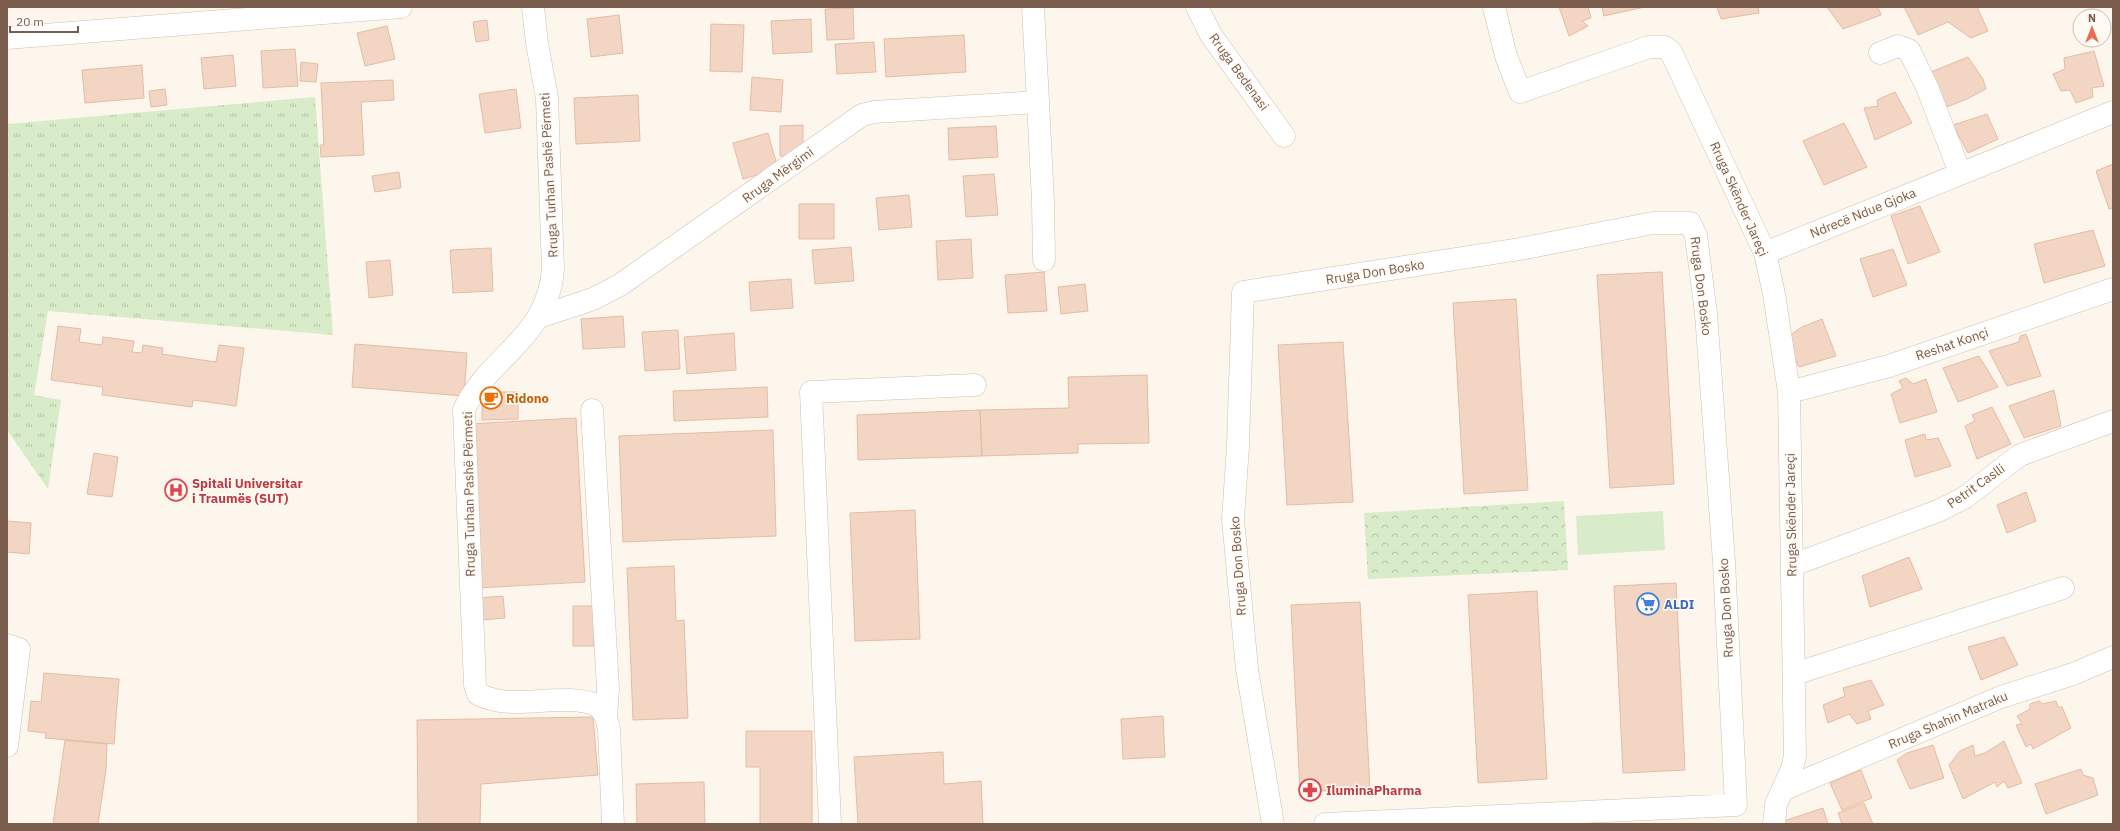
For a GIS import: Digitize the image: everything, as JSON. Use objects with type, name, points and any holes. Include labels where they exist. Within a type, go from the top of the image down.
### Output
[{"type":"street","points":[[7,38],[401,7]]},
{"type":"street","name":"Rruga Turhan Pashë Përmeti","points":[[533,7],[537,43],[547,98],[553,269],[550,293],[539,317],[520,343],[471,395],[464,410],[475,685],[478,694],[498,701],[576,699],[588,701],[599,706],[606,717]]},
{"type":"street","points":[[1033,7],[1043,202],[1044,260]]},
{"type":"street","name":"Rruga Bedenasi","points":[[1197,7],[1211,35],[1284,136]]},
{"type":"street","name":"Rruga Skënder Jareçi","points":[[1494,7],[1506,56],[1520,92],[1649,47],[1665,47],[1671,52],[1766,253],[1781,331],[1789,392],[1794,674],[1794,756],[1792,769],[1785,789],[1776,804],[1774,824]]},
{"type":"street","points":[[1880,53],[1898,46],[1909,50],[1927,87],[1960,173]]},
{"type":"street","name":"Rruga Mërgimi","points":[[539,317],[593,299],[620,285],[862,115],[874,112],[1038,102]]},
{"type":"street","name":"Ndrecë Ndue Gjoka","points":[[1766,253],[2113,112]]},
{"type":"street","name":"Rruga Don Bosko","points":[[1273,824],[1247,669],[1233,519],[1238,446],[1243,292],[1520,249],[1653,223],[1690,223],[1696,236],[1706,313],[1724,562],[1736,805],[1325,824]]},
{"type":"street","name":"Reshat Konçi","points":[[1789,392],[1889,366],[2113,289]]},
{"type":"street","points":[[830,824],[811,392],[975,386]]},
{"type":"street","points":[[592,410],[608,689],[606,717],[609,729],[613,824]]},
{"type":"street","name":"Petrit Caslli","points":[[1792,566],[1938,511],[1964,498],[2020,455],[2113,421]]},
{"type":"street","points":[[1794,674],[2063,588]]},
{"type":"street","points":[[7,645],[19,649],[7,746]]},
{"type":"street","name":"Rruga Shahin Matraku","points":[[1785,789],[2001,697],[2073,674],[2113,657]]},
{"type":"green space","points":[[315,97],[333,335],[48,311],[34,395],[61,400],[48,489],[7,430],[7,124]]},
{"type":"green space","points":[[1564,501],[1568,570],[1368,579],[1364,513]]},
{"type":"green space","points":[[1663,511],[1665,550],[1578,555],[1576,516]]},
{"type":"building","points":[[1559,7],[1588,7],[1591,18],[1582,21],[1588,26],[1569,36]]},
{"type":"building","points":[[1602,7],[1645,7],[1604,16]]},
{"type":"building","points":[[1717,7],[1758,7],[1759,13],[1721,19]]},
{"type":"building","points":[[1827,7],[1878,7],[1881,15],[1843,29]]},
{"type":"building","points":[[1904,7],[1977,7],[1988,31],[1971,38],[1948,22],[1918,35]]},
{"type":"building","points":[[853,8],[854,39],[827,40],[825,9]]},
{"type":"building","points":[[619,15],[623,53],[591,57],[587,19]]},
{"type":"building","points":[[811,19],[812,52],[773,54],[771,21]]},
{"type":"building","points":[[487,20],[489,40],[476,42],[473,22]]},
{"type":"building","points":[[711,24],[744,25],[742,72],[710,71]]},
{"type":"building","points":[[387,26],[395,59],[365,66],[357,33]]},
{"type":"building","points":[[964,35],[966,72],[886,77],[884,39]]},
{"type":"building","points":[[874,42],[876,72],[837,74],[835,44]]},
{"type":"building","points":[[295,49],[298,86],[263,88],[261,51]]},
{"type":"building","points":[[2094,51],[2104,86],[2092,88],[2093,97],[2076,103],[2070,90],[2061,91],[2053,74],[2065,69],[2064,58]]},
{"type":"building","points":[[233,55],[236,86],[204,89],[201,58]]},
{"type":"building","points":[[1968,57],[1983,79],[1986,89],[1967,99],[1944,108],[1926,74]]},
{"type":"building","points":[[301,62],[318,64],[316,82],[300,81]]},
{"type":"building","points":[[142,65],[144,98],[85,103],[82,70]]},
{"type":"building","points":[[752,77],[783,80],[781,112],[750,110]]},
{"type":"building","points":[[393,80],[394,100],[361,102],[364,155],[321,157],[320,145],[324,145],[321,83]]},
{"type":"building","points":[[165,89],[167,105],[151,107],[149,91]]},
{"type":"building","points":[[516,89],[521,128],[485,133],[479,94]]},
{"type":"building","points":[[1895,92],[1912,123],[1875,140],[1864,108],[1878,106],[1877,100]]},
{"type":"building","points":[[638,95],[640,141],[576,144],[574,98]]},
{"type":"building","points":[[1987,114],[1998,139],[1968,153],[1953,125]]},
{"type":"building","points":[[1844,123],[1867,167],[1824,185],[1803,141]]},
{"type":"building","points":[[803,125],[803,156],[780,156],[780,126]]},
{"type":"building","points":[[996,126],[998,157],[949,160],[948,128]]},
{"type":"building","points":[[768,133],[778,169],[743,179],[733,143]]},
{"type":"building","points":[[2113,164],[2113,208],[2109,209],[2096,171]]},
{"type":"building","points":[[399,172],[401,188],[375,192],[372,176]]},
{"type":"building","points":[[994,174],[998,215],[966,217],[963,176]]},
{"type":"building","points":[[909,195],[912,227],[879,230],[876,198]]},
{"type":"building","points":[[799,204],[834,204],[834,239],[799,239]]},
{"type":"building","points":[[1920,206],[1940,252],[1908,264],[1891,216]]},
{"type":"building","points":[[2093,230],[2105,266],[2044,283],[2034,244]]},
{"type":"building","points":[[971,239],[973,278],[938,280],[936,241]]},
{"type":"building","points":[[851,247],[854,281],[815,284],[812,250]]},
{"type":"building","points":[[491,248],[493,291],[453,293],[450,250]]},
{"type":"building","points":[[1893,249],[1907,285],[1873,297],[1860,259]]},
{"type":"building","points":[[390,260],[393,295],[369,298],[366,262]]},
{"type":"building","points":[[1044,272],[1047,311],[1008,313],[1005,275]]},
{"type":"building","points":[[1662,272],[1674,484],[1610,488],[1597,275]]},
{"type":"building","points":[[791,279],[793,308],[751,311],[749,282]]},
{"type":"building","points":[[1085,284],[1088,311],[1061,314],[1058,287]]},
{"type":"building","points":[[1516,299],[1528,490],[1464,494],[1453,303]]},
{"type":"building","points":[[623,316],[625,347],[583,349],[581,319]]},
{"type":"building","points":[[1822,319],[1836,356],[1799,367],[1784,339],[1802,327]]},
{"type":"building","points":[[58,326],[81,329],[79,342],[102,345],[103,337],[134,341],[132,352],[142,353],[143,345],[163,348],[162,354],[216,362],[219,345],[244,348],[236,406],[193,400],[192,407],[102,395],[103,387],[51,380]]},
{"type":"building","points":[[678,330],[680,369],[645,371],[642,332]]},
{"type":"building","points":[[734,333],[736,370],[687,374],[684,337]]},
{"type":"building","points":[[2026,334],[2041,376],[2007,386],[1989,351],[2019,342],[2020,336]]},
{"type":"building","points":[[1343,342],[1353,502],[1287,505],[1278,345]]},
{"type":"building","points":[[355,344],[467,353],[464,396],[352,387]]},
{"type":"building","points":[[1979,356],[1998,387],[1958,402],[1943,368]]},
{"type":"building","points":[[1147,375],[1149,443],[1078,444],[1078,453],[982,456],[980,410],[1069,408],[1068,377]]},
{"type":"building","points":[[1906,378],[1913,384],[1926,379],[1937,412],[1900,423],[1891,394],[1903,388],[1899,381]]},
{"type":"building","points":[[767,387],[768,417],[674,421],[673,391]]},
{"type":"building","points":[[2054,390],[2061,426],[2024,438],[2009,406]]},
{"type":"building","points":[[482,392],[518,392],[518,419],[482,420]]},
{"type":"building","points":[[1992,407],[2011,444],[1977,459],[1965,426],[1975,421],[1972,415]]},
{"type":"building","points":[[980,410],[982,456],[858,460],[857,415]]},
{"type":"building","points":[[576,418],[585,582],[478,588],[469,424]]},
{"type":"building","points":[[773,430],[776,536],[623,542],[619,436]]},
{"type":"building","points":[[1925,434],[1926,440],[1938,438],[1951,466],[1915,477],[1905,440]]},
{"type":"building","points":[[94,453],[118,457],[112,497],[87,494]]},
{"type":"building","points":[[2026,492],[2036,521],[2007,533],[1997,505]]},
{"type":"building","points":[[915,510],[920,639],[855,641],[850,513]]},
{"type":"building","points":[[7,521],[31,523],[29,554],[7,552]]},
{"type":"building","points":[[1909,557],[1922,589],[1870,607],[1862,576]]},
{"type":"building","points":[[674,566],[676,621],[684,620],[688,718],[633,720],[627,568]]},
{"type":"building","points":[[1676,583],[1685,770],[1623,773],[1614,586]]},
{"type":"building","points":[[1537,591],[1547,779],[1478,783],[1468,595]]},
{"type":"building","points":[[503,596],[505,618],[481,620],[479,598]]},
{"type":"building","points":[[1360,602],[1370,789],[1300,792],[1291,605]]},
{"type":"building","points":[[573,606],[594,606],[594,646],[573,646]]},
{"type":"building","points":[[2004,637],[2018,665],[1981,680],[1968,647]]},
{"type":"building","points":[[44,673],[119,679],[114,744],[45,738],[46,733],[28,731],[31,701],[41,702]]},
{"type":"building","points":[[1871,680],[1884,705],[1868,711],[1871,719],[1857,724],[1849,714],[1828,723],[1823,705],[1845,696],[1843,688]]},
{"type":"building","points":[[2039,701],[2043,704],[2056,701],[2058,707],[2062,707],[2071,728],[2033,749],[2031,744],[2026,747],[2016,725],[2022,724],[2017,716],[2030,709],[2030,704]]},
{"type":"building","points":[[1163,716],[1165,757],[1123,759],[1121,719]]},
{"type":"building","points":[[593,717],[598,775],[481,784],[480,824],[418,824],[417,720]]},
{"type":"building","points":[[746,731],[812,731],[812,824],[760,824],[760,767],[746,767]]},
{"type":"building","points":[[65,740],[107,744],[106,770],[98,824],[53,824]]},
{"type":"building","points":[[2004,741],[2022,783],[2008,788],[2004,781],[1997,787],[1995,782],[1963,799],[1949,765],[1960,751],[1973,745],[1975,756],[1985,753]]},
{"type":"building","points":[[1933,745],[1944,778],[1910,789],[1897,760],[1907,753]]},
{"type":"building","points":[[943,752],[944,784],[981,781],[983,824],[858,824],[854,757]]},
{"type":"building","points":[[2081,769],[2083,775],[2093,778],[2098,795],[2046,814],[2035,784]]},
{"type":"building","points":[[1861,770],[1872,798],[1842,810],[1830,783]]},
{"type":"building","points":[[704,782],[705,824],[637,824],[636,784]]},
{"type":"building","points":[[1864,803],[1873,824],[1842,824],[1838,813]]},
{"type":"building","points":[[1823,808],[1828,824],[1785,824],[1784,821]]},
{"type":"place","name":"Ridono","points":[[491,398]]},
{"type":"place","name":"Spitali Universitar i Traumës (SUT)","points":[[176,490]]},
{"type":"place","name":"ALDI","points":[[1648,604]]},
{"type":"place","name":"IluminaPharma","points":[[1310,790]]}]
